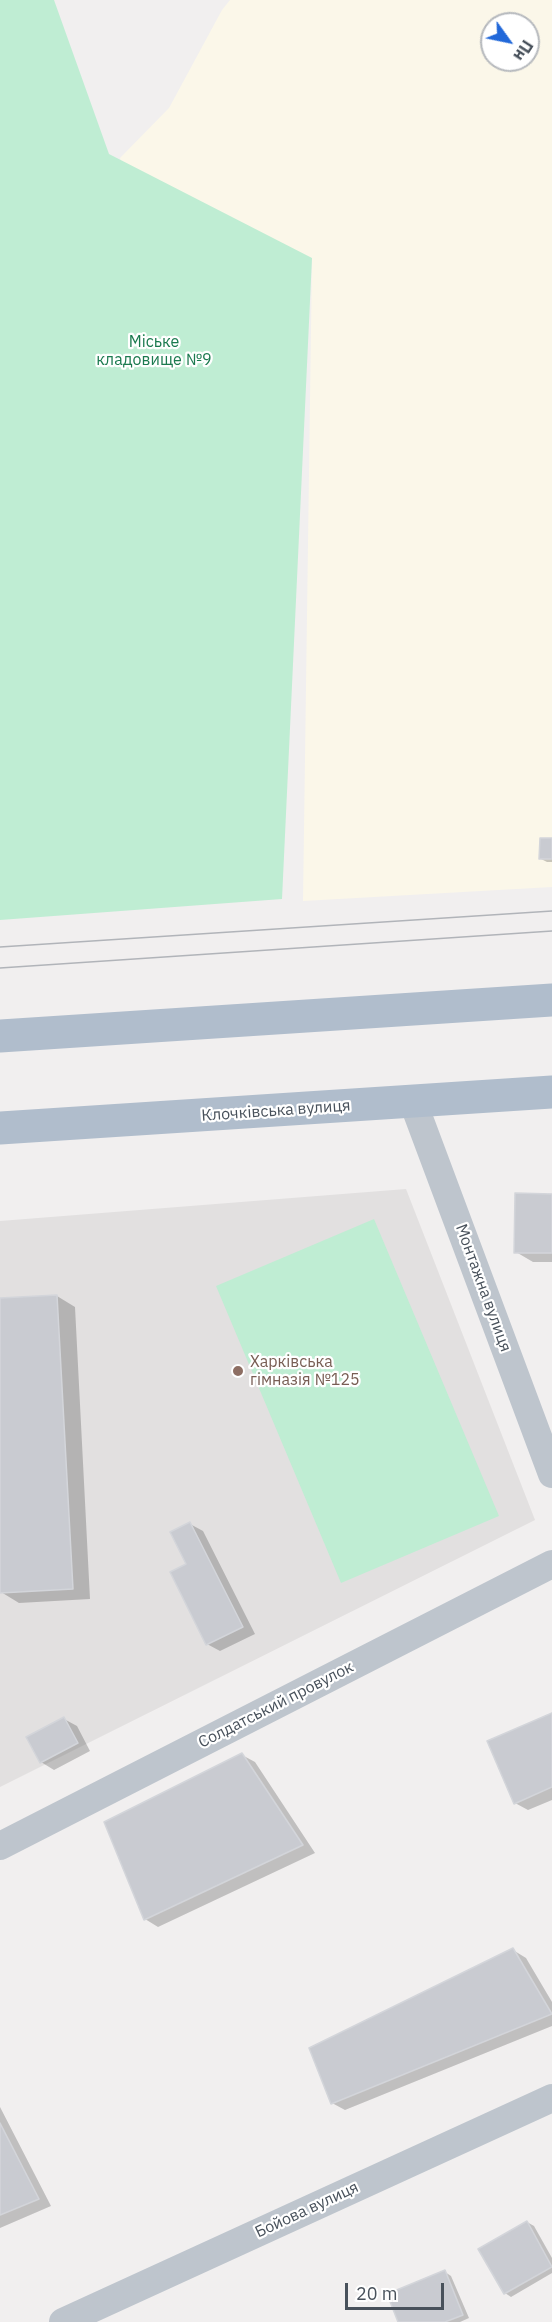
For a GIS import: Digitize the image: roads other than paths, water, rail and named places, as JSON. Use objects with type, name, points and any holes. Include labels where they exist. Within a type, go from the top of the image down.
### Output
[{"type":"main road","points":[[0,1036],[552,1000]]},
{"type":"main road","name":"Клочківська вулиця","points":[[0,1128],[552,1092]]},
{"type":"street","name":"Монтажна вулиця","points":[[413,1102],[552,1474]]},
{"type":"street","name":"Солдатський провулок","points":[[0,1846],[552,1564]]},
{"type":"street","name":"Бойова вулиця","points":[[63,2322],[552,2098]]},
{"type":"tram line","points":[[0,947],[552,911]]},
{"type":"tram line","points":[[0,968],[552,931]]},
{"type":"place","name":"Харківська гімназія №125","points":[[238,1371]]},
{"type":"park label","name":"Міське кладовище №9","points":[[154,351]]}]
